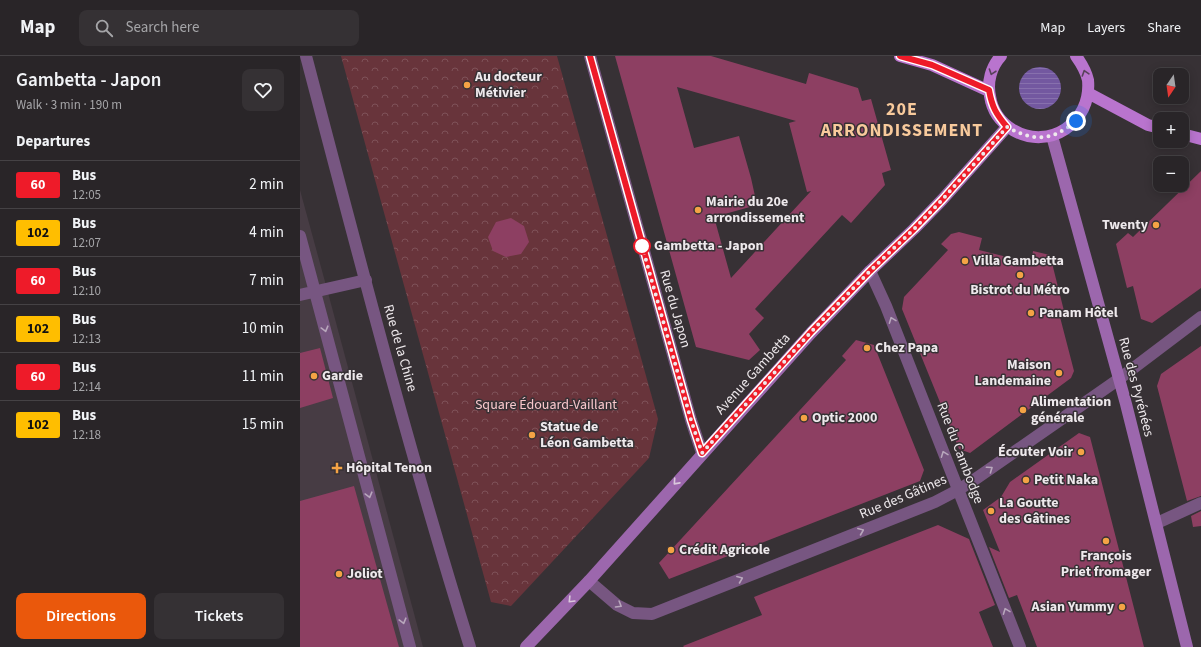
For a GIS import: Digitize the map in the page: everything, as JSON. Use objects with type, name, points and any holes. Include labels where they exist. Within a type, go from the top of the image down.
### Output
[{"type":"main road","points":[[900,56],[932,65],[989,90]]},
{"type":"main road","points":[[1001,56],[991,72],[989,90],[991,104],[1007,127],[1020,134],[1035,138],[1052,136],[1064,130],[1076,121],[1084,108],[1088,93],[1088,79],[1083,66],[1076,56]]},
{"type":"main road","points":[[1088,93],[1153,126]]},
{"type":"main road","name":"Avenue Gambetta","points":[[526,647],[589,581],[811,332],[942,200],[1007,127]]},
{"type":"main road","name":"Rue des Pyrénées","points":[[1052,136],[1119,379],[1188,647]]},
{"type":"main road","points":[[1189,136],[1201,139]]},
{"type":"street","name":"Rue de la Chine","points":[[306,56],[447,573],[470,647]]},
{"type":"street","name":"Rue du Japon","points":[[590,56],[691,420],[702,453]]},
{"type":"street","points":[[300,236],[410,647]]},
{"type":"street","name":"Rue du Cambodge","points":[[870,271],[886,306],[1020,647]]},
{"type":"street","points":[[300,295],[366,280]]},
{"type":"street","name":"Rue des Gâtines","points":[[589,581],[616,605],[633,613],[652,614],[935,502],[958,490],[1119,379],[1201,317]]},
{"type":"street","points":[[1157,523],[1201,503]]},
{"type":"shaded area","points":[[1036,67],[1044,67],[1052,70],[1058,76],[1061,88],[1058,100],[1052,106],[1044,109],[1036,109],[1028,106],[1022,100],[1019,92],[1019,84],[1022,76],[1028,70]]},
{"type":"shaded area","name":"Hôpital Tenon","points":[[300,190],[327,289],[423,647],[300,647]]},
{"type":"green space","name":"Square Édouard-Vaillant","points":[[341,56],[557,56],[658,419],[649,458],[511,606],[491,602]]},
{"type":"building","name":"Mairie du 20e arrondissement","points":[[615,56],[711,56],[806,84],[809,73],[858,88],[862,101],[871,99],[891,170],[882,173],[885,185],[851,223],[842,215],[755,309],[764,318],[749,334],[760,350],[749,360],[696,347]],"holes":[[[677,87],[796,121],[789,123],[807,192],[811,191],[731,278],[714,217],[757,205],[751,178],[739,136],[694,148]]]},
{"type":"building","points":[[1201,171],[1201,288],[1152,323],[1141,319],[1133,286],[1127,288],[1116,244],[1128,233],[1133,237],[1179,192],[1189,192],[1189,183]]},
{"type":"building","points":[[511,218],[524,226],[529,242],[521,254],[506,257],[493,251],[488,237],[496,222]]},
{"type":"building","points":[[959,232],[982,238],[979,250],[1031,263],[1033,251],[1050,255],[1065,315],[1060,317],[1074,371],[1071,378],[970,453],[959,449],[902,309],[904,297],[948,250],[941,244],[951,234]]},
{"type":"building","points":[[856,340],[874,345],[924,470],[920,481],[669,579],[659,563],[846,360],[842,356]]},
{"type":"building","points":[[1201,346],[1201,496],[1187,501],[1157,386],[1161,374]]},
{"type":"building","name":"Gardie","points":[[320,348],[333,398],[300,408],[300,353]]},
{"type":"building","points":[[1079,433],[1090,437],[1144,647],[1037,647],[1017,595],[1009,598],[989,547],[1000,552],[983,510],[1001,497],[1010,482]]},
{"type":"building","name":"Joliot","points":[[354,486],[399,647],[300,647],[300,501]]},
{"type":"building","points":[[1201,511],[1201,526],[1193,527],[1191,516]]},
{"type":"building","points":[[938,525],[969,539],[995,605],[979,612],[993,647],[683,646],[762,615],[754,597]]},
{"type":"bus line","name":"60","points":[[590,56],[691,420],[702,453],[811,332],[942,200],[1007,127],[991,104],[989,90],[932,65],[900,56]]},
{"type":"place","name":"Au docteur Métivier","points":[[467,85]]},
{"type":"place","name":"Mairie du 20e arrondissement","points":[[698,210]]},
{"type":"place","name":"Twenty","points":[[1156,225]]},
{"type":"place","name":"Gambetta - Japon","points":[[642,246]]},
{"type":"place","name":"Villa Gambetta","points":[[965,261]]},
{"type":"place","name":"Bistrot du Métro","points":[[1020,275]]},
{"type":"place","name":"Panam Hôtel","points":[[1031,313]]},
{"type":"place","name":"Chez Papa","points":[[867,348]]},
{"type":"place","name":"Maison Landemaine","points":[[1059,373]]},
{"type":"place","name":"Gardie","points":[[314,376]]},
{"type":"place","name":"Alimentation générale","points":[[1023,410]]},
{"type":"place","name":"Optic 2000","points":[[804,418]]},
{"type":"place","name":"Statue de Léon Gambetta","points":[[532,435]]},
{"type":"place","name":"Écouter Voir","points":[[1081,452]]},
{"type":"place","name":"Hôpital Tenon","points":[[337,468]]},
{"type":"place","name":"Petit Naka","points":[[1026,480]]},
{"type":"place","name":"La Goutte des Gâtines","points":[[991,511]]},
{"type":"place","name":"François Priet fromager","points":[[1106,541]]},
{"type":"place","name":"Crédit Agricole","points":[[671,550]]},
{"type":"place","name":"Joliot","points":[[339,574]]},
{"type":"place","name":"Asian Yummy","points":[[1122,607]]},
{"type":"district","name":"20E ARRONDISSEMENT","points":[[902,119]]},
{"type":"route","points":[[642,246],[691,420],[702,453],[811,332],[942,200],[1007,127],[1020,134],[1035,138],[1052,136],[1064,130],[1076,121]]}]
